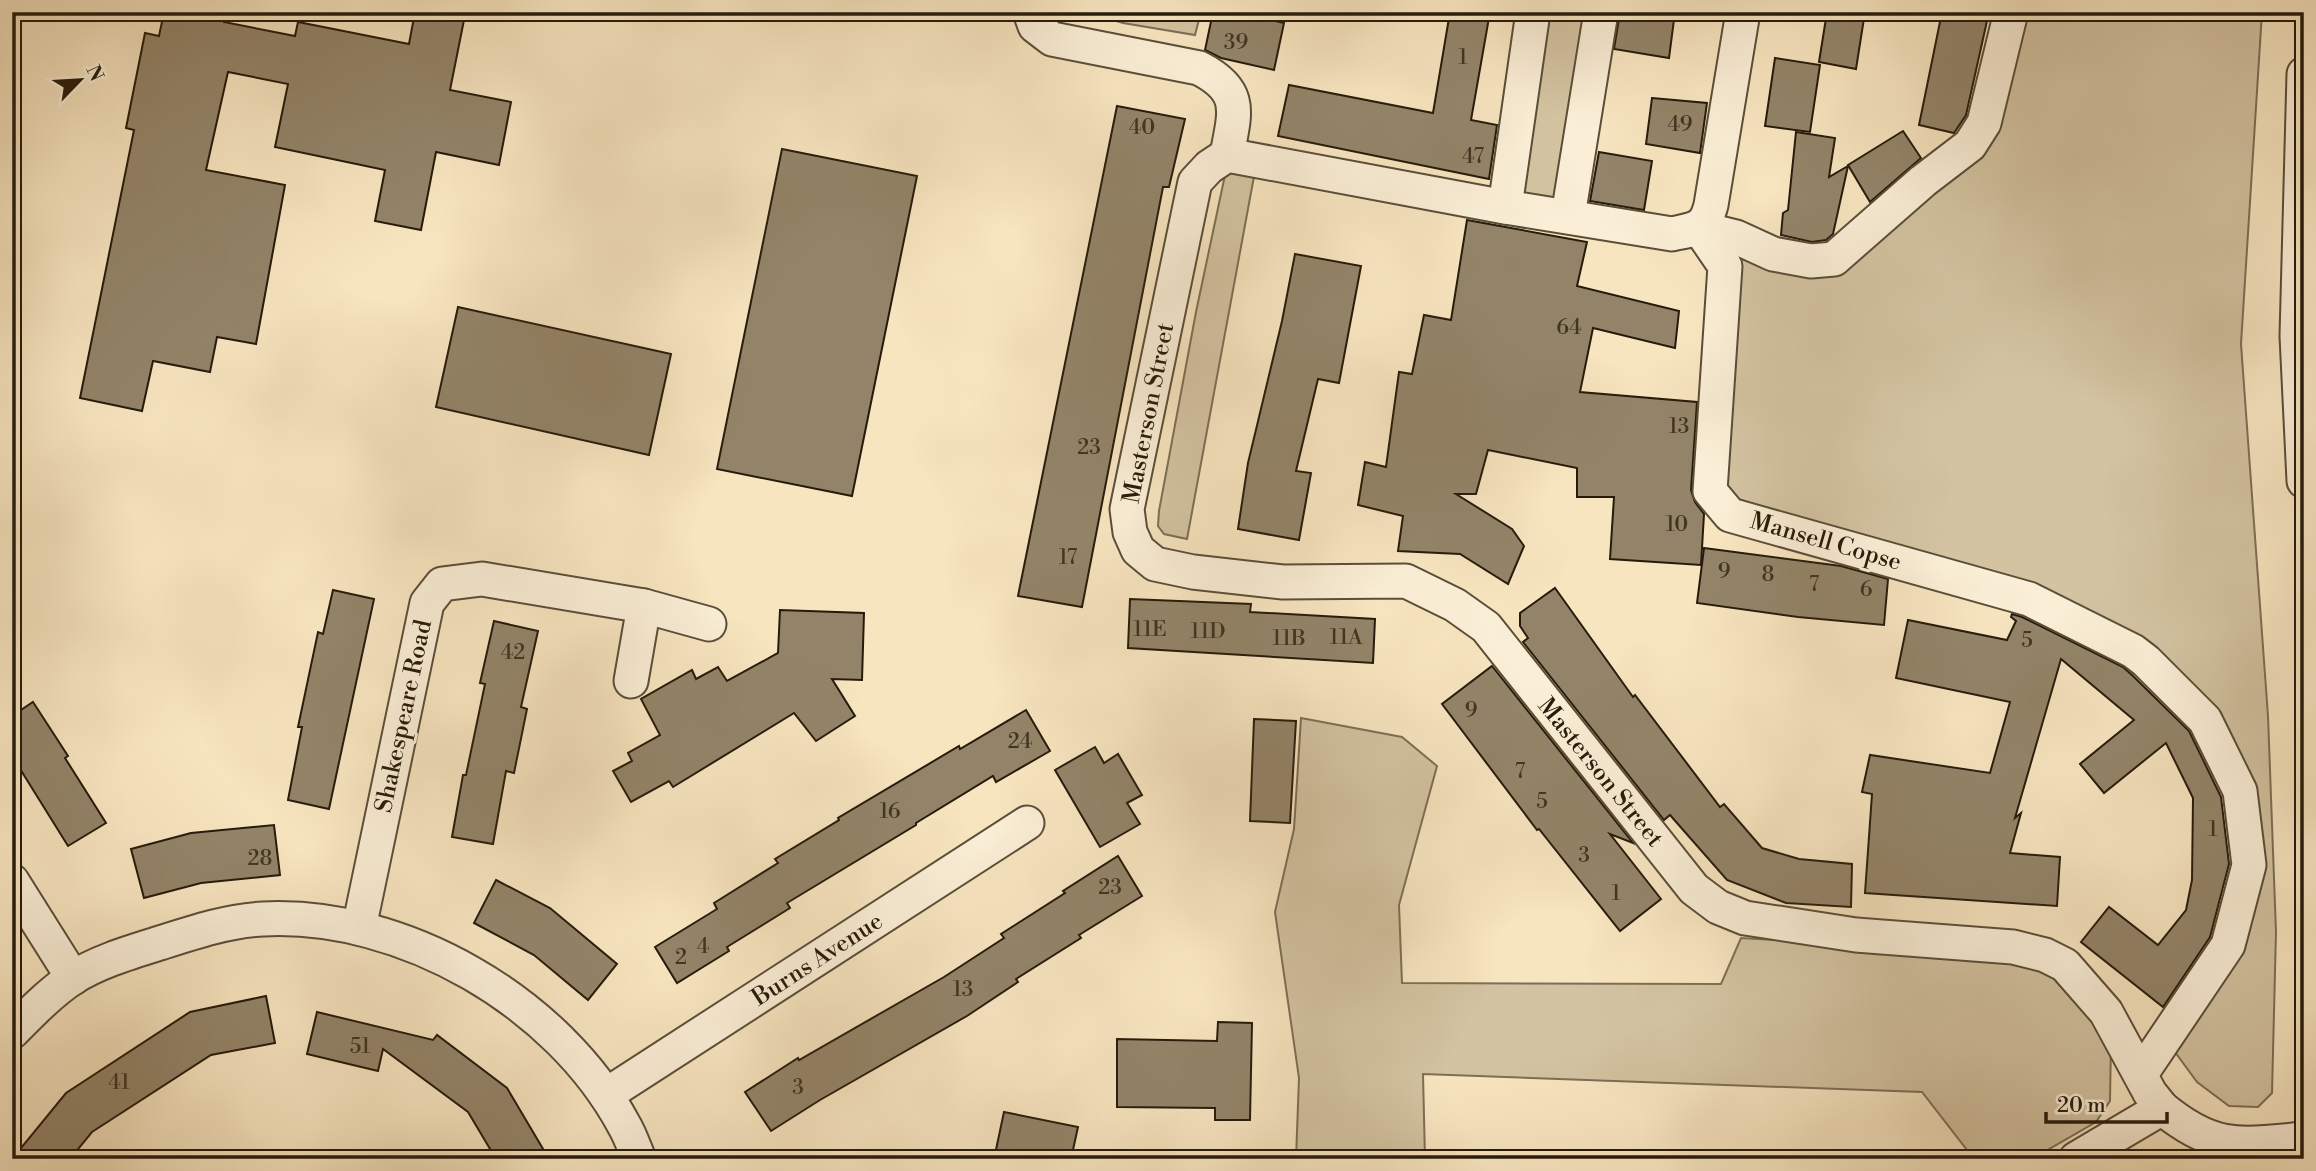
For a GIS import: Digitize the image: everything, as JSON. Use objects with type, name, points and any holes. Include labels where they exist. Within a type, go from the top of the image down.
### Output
[{"type":"street","points":[[1030,12],[1035,26],[1052,39],[1199,68],[1213,75],[1227,87],[1235,112],[1227,155],[1505,207],[1672,234],[1699,228],[1736,237],[1773,254],[1811,261],[1834,260],[1923,181],[1970,145],[1984,123],[2011,12]]},
{"type":"street","points":[[1505,207],[1533,12]]},
{"type":"street","points":[[1568,216],[1601,12]]},
{"type":"street","points":[[1699,228],[1707,219],[1711,205],[1743,12]]},
{"type":"street","points":[[2304,74],[2297,336],[2304,481]]},
{"type":"street","name":"Masterson Street","points":[[1227,155],[1209,167],[1195,182],[1127,509],[1130,532],[1138,550],[1155,565],[1193,572],[1283,582],[1406,581],[1455,605],[1486,627],[1694,889],[1718,906],[1745,918],[1856,935],[2013,947],[2045,955],[2065,965],[2106,1012],[2150,1093],[2162,1108]]},
{"type":"street","name":"Mansell Copse","points":[[1699,228],[1726,266],[1710,491],[1730,515],[2029,599],[2133,651],[2205,720],[2240,791],[2249,865],[2228,945],[2141,1074]]},
{"type":"street","name":"Shakespeare Road","points":[[359,928],[427,603],[442,584],[482,579],[644,606],[709,624]]},
{"type":"street","points":[[631,681],[644,606]]},
{"type":"street","name":"Burns Avenue","points":[[606,1095],[1027,824]]},
{"type":"street","points":[[12,881],[73,978]]},
{"type":"street","points":[[12,1032],[39,1005],[73,978],[132,952],[228,923],[264,919],[307,920],[359,928],[401,940],[441,957],[480,978],[526,1010],[558,1039],[606,1095],[625,1126],[639,1159]]},
{"type":"street","points":[[2076,1159],[2162,1108],[2185,1127],[2219,1141],[2245,1145],[2304,1139]]},
{"type":"shaded area","points":[[1086,12],[1201,12],[1195,35],[1123,23]]},
{"type":"shaded area","points":[[1536,12],[1593,12],[1562,201],[1504,189]]},
{"type":"shaded area","points":[[2016,12],[2262,12],[2241,344],[2268,716],[2276,932],[2272,1093],[2258,1107],[2229,1106],[2197,1082],[2175,1052],[2232,949],[2248,808],[2146,656],[1987,579],[1720,493],[1733,256],[1827,269],[1965,156]]},
{"type":"shaded area","points":[[1240,169],[1255,171],[1187,539],[1164,534],[1158,526],[1159,511],[1225,175]]},
{"type":"shaded area","points":[[1301,718],[1402,737],[1437,766],[1399,905],[1402,983],[1721,984],[1741,938],[1901,947],[2035,967],[2066,979],[2111,1042],[2110,1101],[2096,1122],[2032,1159],[1974,1159],[1922,1092],[1423,1074],[1425,1159],[1296,1159],[1299,1078],[1275,912],[1294,829]]},
{"type":"building","points":[[164,12],[226,12],[224,22],[295,36],[298,22],[409,44],[415,12],[464,20],[450,90],[511,102],[499,165],[436,152],[421,230],[375,221],[385,170],[275,147],[288,84],[228,72],[206,170],[285,185],[256,344],[217,337],[210,372],[153,361],[142,411],[80,398],[134,130],[126,128],[145,33],[159,36]]},
{"type":"building","points":[[1213,12],[1264,12],[1262,18],[1284,23],[1274,70],[1221,58],[1205,50]]},
{"type":"building","points":[[1450,12],[1490,12],[1471,120],[1497,125],[1489,179],[1278,136],[1289,85],[1433,113]]},
{"type":"building","points":[[1620,12],[1675,12],[1669,58],[1614,49]]},
{"type":"building","points":[[1827,12],[1865,12],[1856,69],[1819,62]]},
{"type":"building","points":[[1942,12],[1989,12],[1966,115],[1954,133],[1919,125]]},
{"type":"building","points":[[1775,58],[1820,65],[1810,132],[1765,126]]},
{"type":"building","points":[[1652,98],[1707,103],[1700,153],[1646,144]]},
{"type":"building","points":[[1117,106],[1185,119],[1169,187],[1163,187],[1082,607],[1018,596]]},
{"type":"building","points":[[1903,131],[1921,158],[1870,202],[1848,165]]},
{"type":"building","points":[[1796,132],[1835,138],[1829,177],[1848,166],[1833,234],[1826,240],[1812,242],[1781,235],[1783,213],[1788,210]]},
{"type":"building","points":[[782,149],[917,176],[852,496],[717,469]]},
{"type":"building","points":[[1599,152],[1652,161],[1644,210],[1590,201]]},
{"type":"building","points":[[1467,220],[1587,242],[1577,286],[1679,311],[1675,348],[1593,328],[1580,392],[1697,402],[1691,490],[1695,502],[1704,514],[1701,565],[1610,559],[1614,497],[1577,497],[1577,468],[1488,450],[1476,494],[1456,494],[1512,529],[1524,546],[1508,584],[1460,554],[1398,551],[1403,516],[1358,505],[1365,462],[1386,467],[1399,372],[1412,374],[1424,315],[1451,320]]},
{"type":"building","points":[[1295,254],[1361,266],[1339,383],[1318,379],[1296,471],[1311,473],[1299,540],[1238,529],[1248,463]]},
{"type":"building","points":[[458,307],[671,354],[649,455],[436,407]]},
{"type":"building","points":[[1704,548],[1841,566],[1888,579],[1884,625],[1798,617],[1697,603]]},
{"type":"building","points":[[1555,588],[1633,697],[1635,695],[1720,807],[1724,804],[1762,848],[1799,859],[1852,864],[1851,907],[1786,903],[1727,880],[1670,815],[1664,820],[1523,642],[1528,638],[1520,626],[1520,613]]},
{"type":"building","points":[[333,590],[374,599],[329,809],[288,800],[302,727],[298,727],[318,632],[323,634]]},
{"type":"building","points":[[1130,599],[1251,604],[1250,612],[1375,619],[1373,663],[1128,648]]},
{"type":"building","points":[[780,610],[864,613],[862,680],[832,679],[855,716],[816,741],[794,713],[673,787],[669,781],[631,802],[613,771],[632,761],[628,753],[660,735],[641,699],[692,670],[696,679],[718,667],[727,681],[778,653]]},
{"type":"building","points":[[2012,614],[2123,667],[2189,731],[2221,797],[2229,864],[2210,937],[2163,1007],[2081,942],[2109,907],[2158,945],[2186,910],[2192,880],[2193,798],[2166,743],[2104,793],[2080,764],[2134,720],[2061,659],[2015,818],[2021,813],[2010,853],[2060,857],[2057,906],[1865,893],[1872,794],[1862,792],[1870,755],[1990,773],[2010,702],[1896,678],[1908,620],[2007,640],[2016,621],[2011,617]]},
{"type":"building","points":[[494,621],[538,631],[521,707],[527,709],[514,773],[506,771],[493,844],[452,837],[463,775],[466,775],[485,684],[480,683]]},
{"type":"building","points":[[1492,666],[1633,843],[1610,834],[1661,899],[1620,931],[1539,829],[1537,830],[1442,704]]},
{"type":"building","points":[[33,702],[106,823],[68,846],[12,756],[12,716]]},
{"type":"building","points":[[1026,710],[1050,751],[996,782],[993,776],[787,903],[790,908],[727,947],[729,951],[677,983],[655,947],[717,909],[714,903],[778,863],[775,859],[839,820],[838,818],[959,746],[960,749]]},
{"type":"building","points":[[1254,719],[1296,721],[1290,823],[1250,821]]},
{"type":"building","points":[[1095,747],[1104,763],[1118,754],[1142,795],[1127,803],[1140,824],[1100,847],[1055,770]]},
{"type":"building","points":[[274,825],[280,875],[201,883],[144,898],[131,849],[191,833]]},
{"type":"building","points":[[1118,856],[1142,896],[1079,935],[1081,938],[1016,979],[1018,982],[967,1016],[771,1131],[745,1092],[798,1058],[799,1060],[944,977],[1004,938],[1001,934]]},
{"type":"building","points":[[496,880],[550,908],[617,964],[588,1000],[534,955],[474,923]]},
{"type":"building","points":[[266,996],[275,1043],[211,1055],[92,1132],[70,1159],[12,1159],[66,1093],[190,1012]]},
{"type":"building","points":[[317,1012],[433,1040],[437,1035],[507,1088],[549,1159],[496,1159],[468,1112],[383,1049],[378,1071],[307,1054]]},
{"type":"building","points":[[1218,1022],[1252,1023],[1250,1120],[1215,1120],[1215,1108],[1117,1107],[1117,1039],[1217,1041]]},
{"type":"building","points":[[1004,1112],[1078,1127],[1071,1159],[994,1159]]}]
